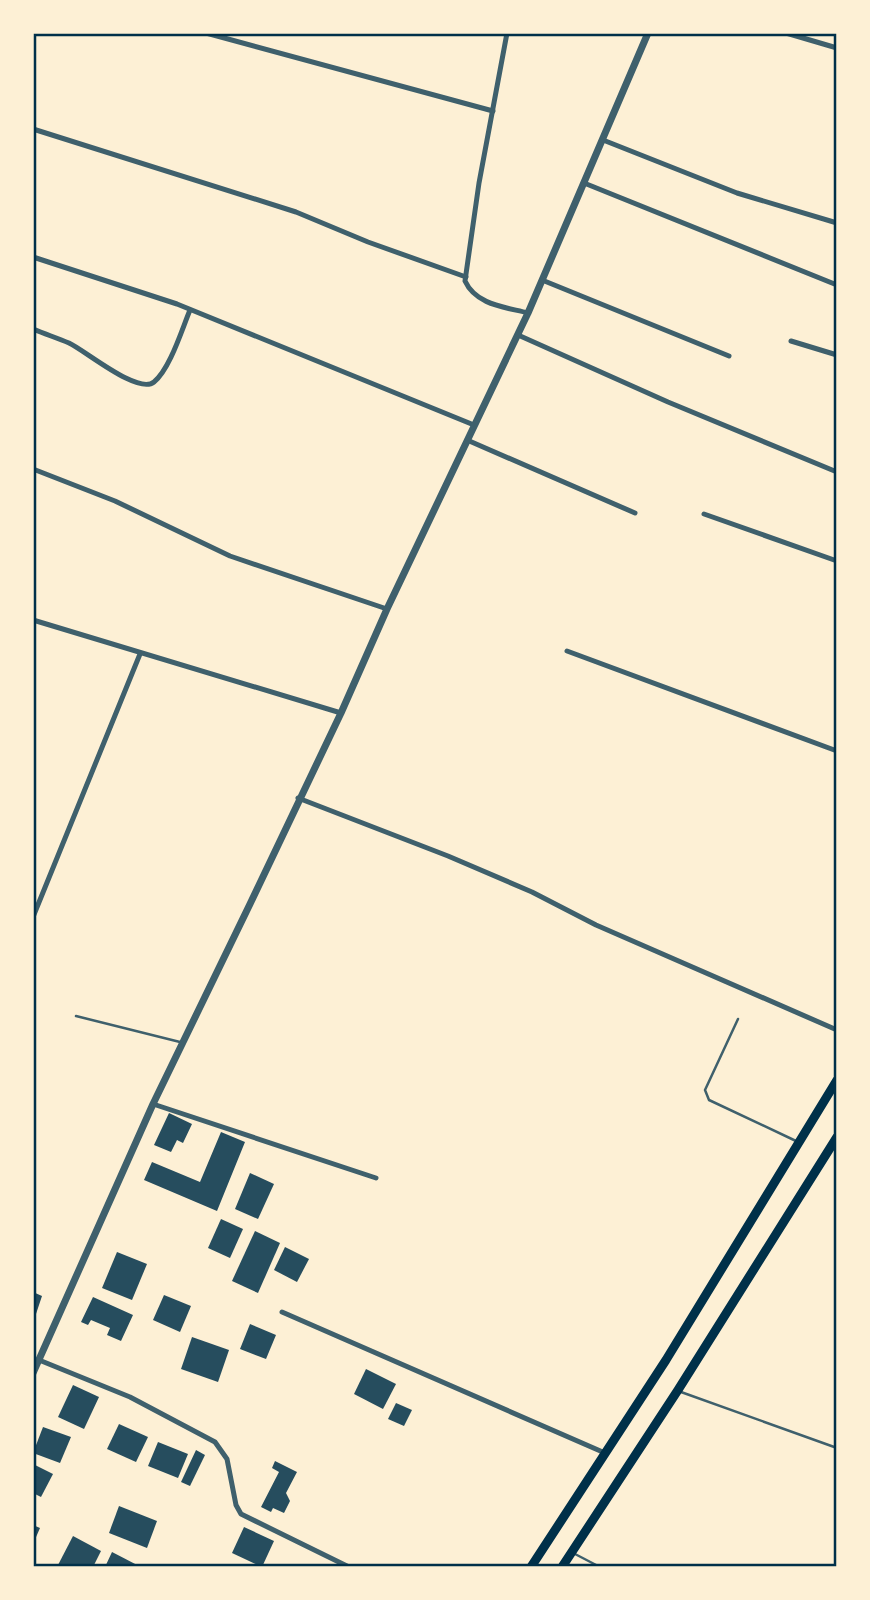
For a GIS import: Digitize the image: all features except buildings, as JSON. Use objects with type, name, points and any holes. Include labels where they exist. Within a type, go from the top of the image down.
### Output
[{"type":"highway","points":[[531,1567],[692,1318],[837,1080]]},
{"type":"highway","points":[[562,1567],[678,1390],[837,1137]]},
{"type":"street","points":[[206,33],[493,111]]},
{"type":"street","points":[[507,33],[465,281],[469,291],[478,299],[528,313]]},
{"type":"street","points":[[33,1373],[153,1104],[341,713],[387,609],[518,335],[648,33]]},
{"type":"street","points":[[786,33],[837,48]]},
{"type":"street","points":[[33,129],[296,212],[368,242],[466,277]]},
{"type":"street","points":[[603,140],[737,193],[837,223]]},
{"type":"street","points":[[584,183],[837,285]]},
{"type":"street","points":[[33,257],[190,310],[474,425]]},
{"type":"street","points":[[542,280],[729,356]]},
{"type":"street","points":[[33,329],[70,344],[110,369],[148,386],[164,371],[190,310]]},
{"type":"street","points":[[518,335],[668,402],[837,472]]},
{"type":"street","points":[[791,341],[837,355]]},
{"type":"street","points":[[467,440],[635,513]]},
{"type":"street","points":[[33,469],[114,501],[230,556],[387,609]]},
{"type":"street","points":[[705,514],[837,561]]},
{"type":"street","points":[[33,620],[341,713]]},
{"type":"street","points":[[567,651],[837,751]]},
{"type":"street","points":[[33,917],[141,653]]},
{"type":"street","points":[[299,798],[532,892],[596,925],[837,1030]]},
{"type":"street","points":[[153,1104],[376,1178]]},
{"type":"street","points":[[282,1312],[605,1453]]},
{"type":"street","points":[[39,1360],[130,1397],[215,1443],[227,1459],[236,1505],[241,1514],[349,1567]]},
{"type":"lane","points":[[76,1016],[184,1043]]},
{"type":"lane","points":[[738,1019],[705,1090],[706,1096],[709,1100],[800,1142]]},
{"type":"lane","points":[[678,1390],[837,1448]]},
{"type":"lane","points":[[572,1552],[600,1567]]}]
